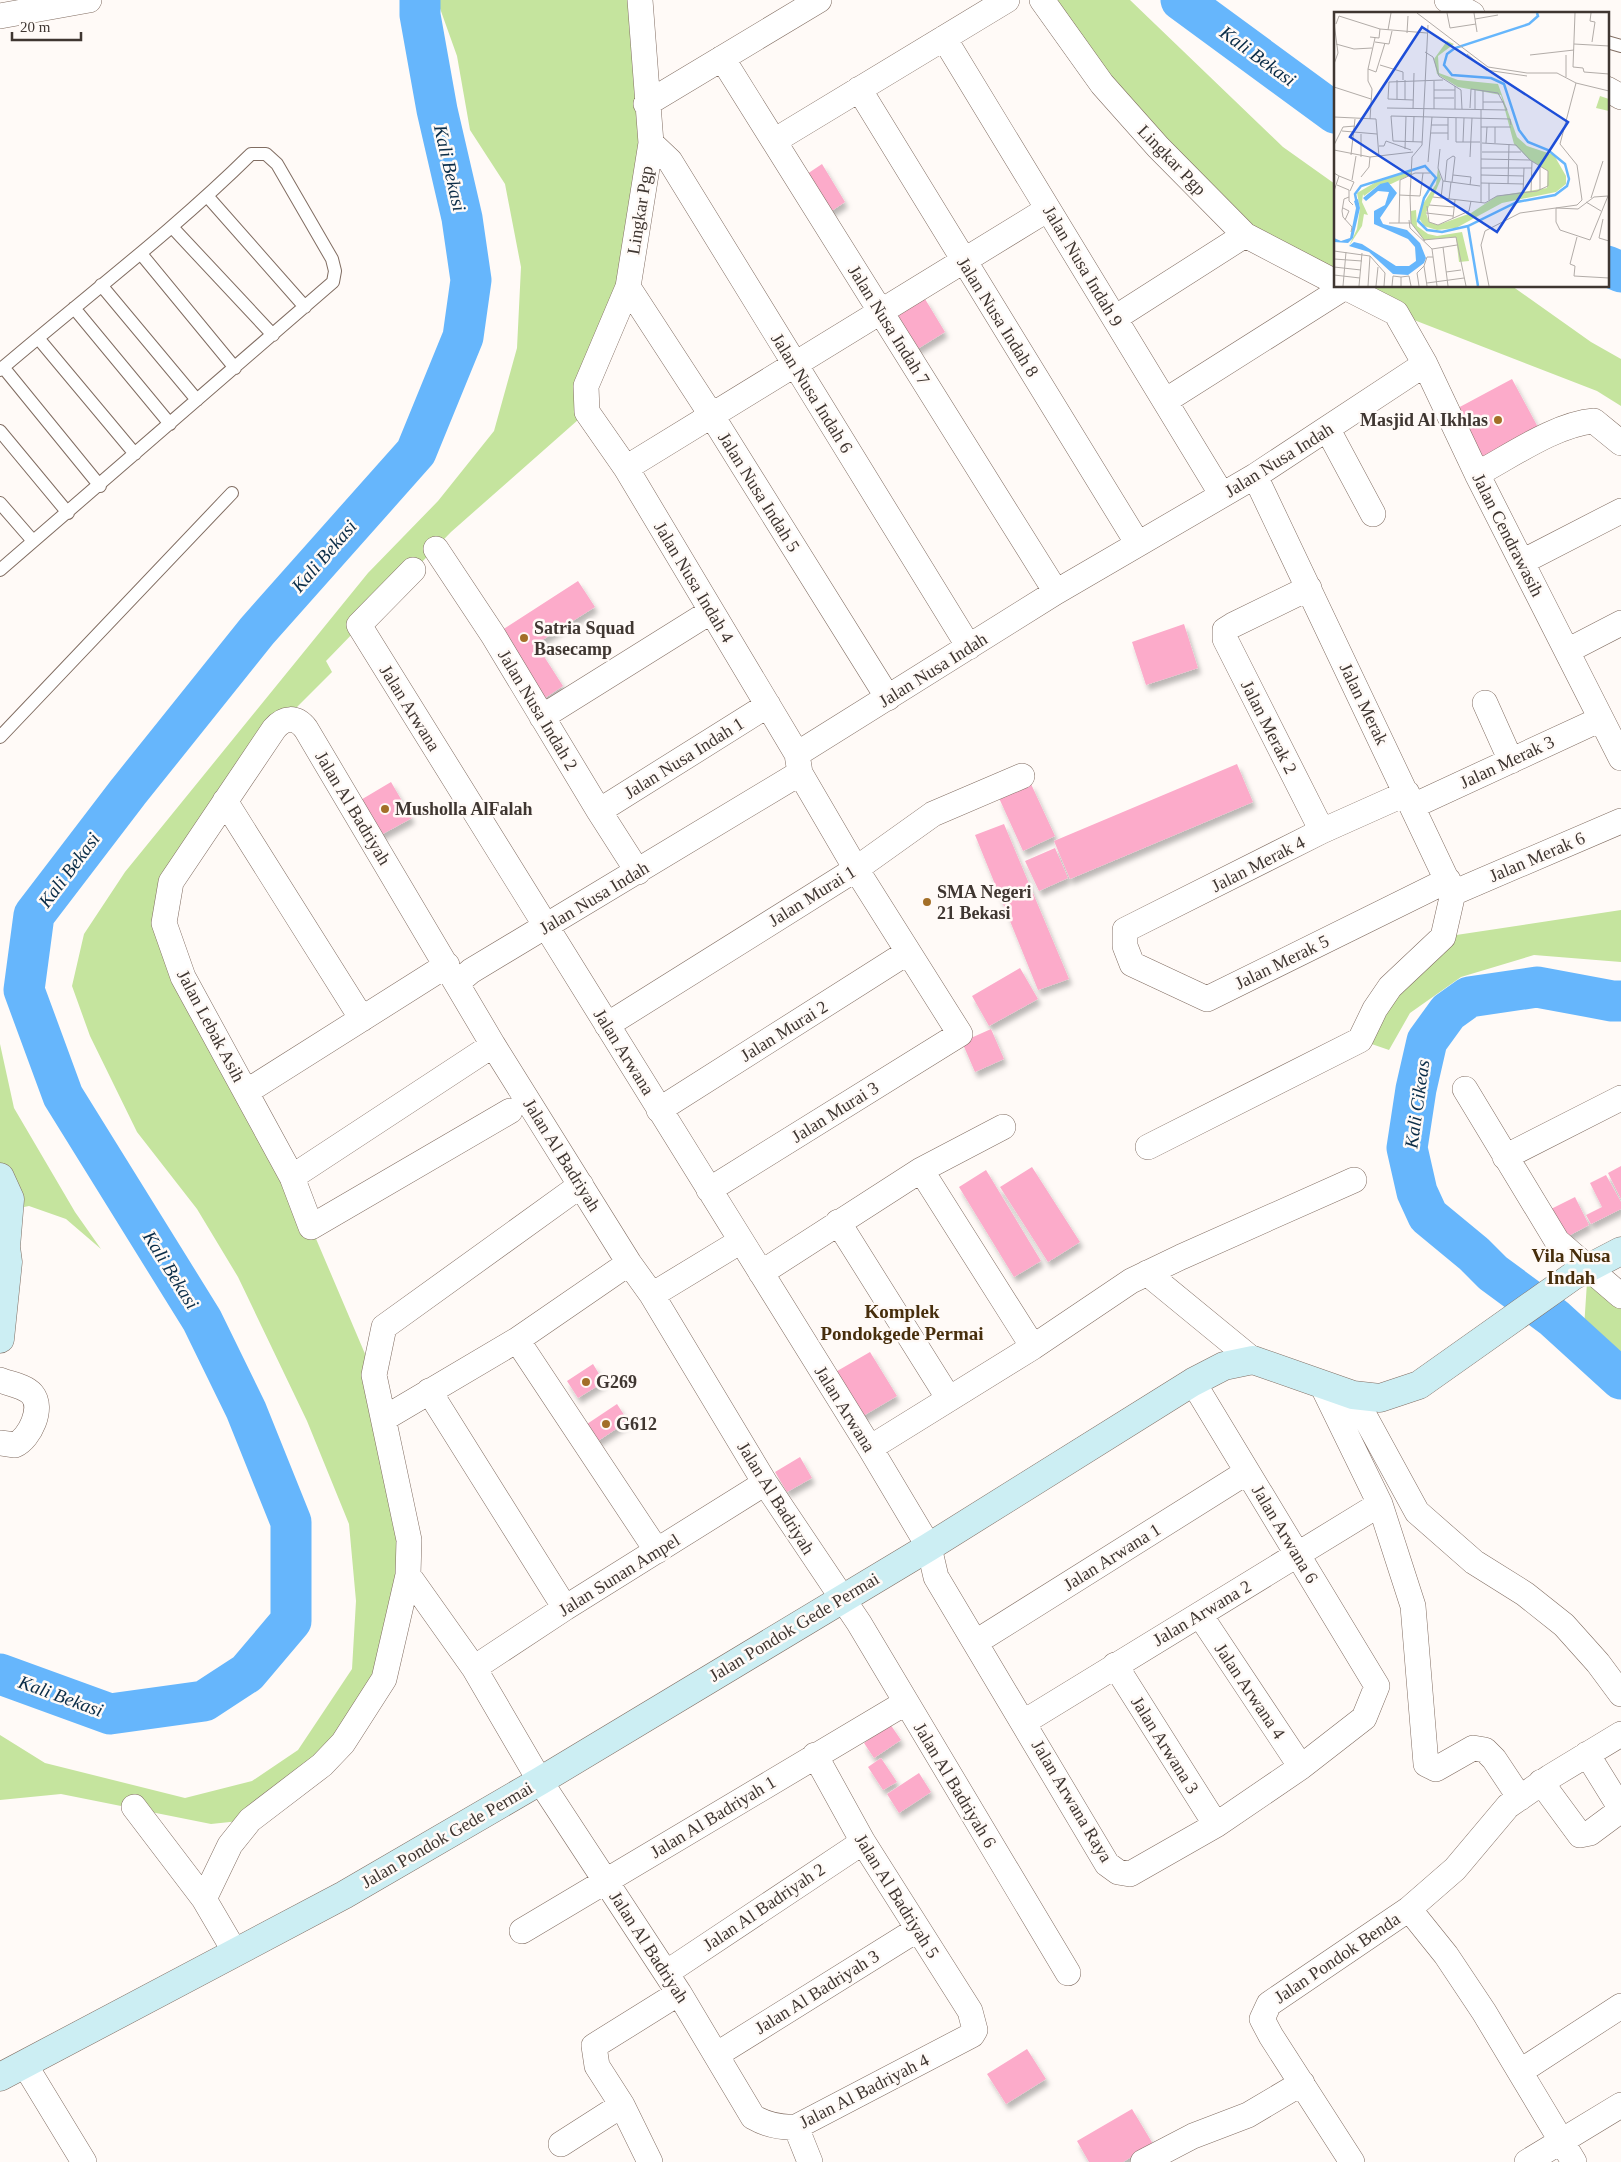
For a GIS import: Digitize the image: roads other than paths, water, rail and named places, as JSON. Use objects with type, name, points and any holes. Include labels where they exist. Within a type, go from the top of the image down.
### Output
[{"type":"street","points":[[0,16],[89,0]]},
{"type":"street","name":"Lingkar Pgp","points":[[587,412],[586,386],[628,287],[651,143],[646,104],[640,0]]},
{"type":"street","points":[[646,104],[819,0]]},
{"type":"street","points":[[774,141],[1007,0]]},
{"type":"street","name":"Lingkar Pgp","points":[[1042,0],[1102,84],[1158,147],[1245,235],[1334,281]]},
{"type":"street","points":[[1447,0],[1468,12]]},
{"type":"street","name":"Jalan Nusa Indah 9","points":[[944,38],[1222,495]]},
{"type":"street","name":"Jalan Nusa Indah 7","points":[[722,58],[1056,592]]},
{"type":"street","name":"Jalan Nusa Indah 8","points":[[859,90],[1138,544]]},
{"type":"street","points":[[1608,90],[1621,97]]},
{"type":"street","name":"Jalan Nusa Indah 6","points":[[651,143],[670,161],[794,366],[969,647]]},
{"type":"street","points":[[626,468],[794,366],[963,259],[1048,209]]},
{"type":"street","points":[[1115,318],[1245,235]]},
{"type":"street","name":"Jalan Nusa Indah 5","points":[[628,287],[712,416],[888,698]]},
{"type":"street","points":[[1165,401],[1336,288]]},
{"type":"street","name":"Lingkar Pgp","points":[[1347,288],[1396,313]]},
{"type":"street","name":"Jalan Cendrawasih","points":[[1396,313],[1425,364],[1477,474],[1621,758]]},
{"type":"street","name":"Jalan Nusa Indah","points":[[246,1092],[362,1019],[453,973],[471,971],[638,872],[799,764],[888,698],[1056,592],[1255,476],[1328,430],[1425,364]]},
{"type":"street","name":"Jalan Nusa Indah 4","points":[[587,412],[626,468],[710,612],[768,705],[856,869],[960,1034]]},
{"type":"street","points":[[1477,474],[1572,425],[1594,421],[1621,443]]},
{"type":"street","points":[[1328,430],[1373,514]]},
{"type":"street","name":"Jalan Merak","points":[[1255,476],[1450,887]]},
{"type":"street","points":[[1522,562],[1621,511]]},
{"type":"street","name":"Jalan Nusa Indah 2","points":[[436,549],[493,635],[638,872]]},
{"type":"street","name":"Jalan Arwana","points":[[413,570],[359,625],[870,1448],[929,1547]]},
{"type":"street","name":"Jalan Merak 2","points":[[1309,588],[1233,625],[1225,630],[1225,639],[1322,832]]},
{"type":"street","points":[[542,717],[710,612]]},
{"type":"street","points":[[1567,651],[1621,623]]},
{"type":"street","points":[[1485,704],[1511,761]]},
{"type":"street","name":"Jalan Nusa Indah 1","points":[[599,811],[768,705]]},
{"type":"street","name":"Jalan Al Badriyah","points":[[283,721],[294,719],[300,721],[306,728],[453,973],[493,1044],[629,1263],[652,1295],[765,1483],[841,1598]]},
{"type":"street","name":"Jalan Merak 3","points":[[1410,800],[1511,761],[1601,719]]},
{"type":"street","name":"Jalan Lebak Asih","points":[[283,721],[276,727],[225,800],[171,882],[164,923],[183,977],[292,1177],[311,1227],[510,1110]]},
{"type":"street","name":"Jalan Murai 1","points":[[607,1025],[856,869],[933,814],[1022,776]]},
{"type":"street","points":[[225,800],[362,1019]]},
{"type":"street","name":"Jalan Merak 4","points":[[1125,946],[1125,930],[1322,832],[1410,800]]},
{"type":"street","name":"Jalan Merak 6","points":[[1450,887],[1621,821]]},
{"type":"street","points":[[1148,1146],[1282,1077],[1360,1040],[1375,1009],[1390,986],[1443,937],[1450,887]]},
{"type":"street","name":"Jalan Merak 5","points":[[1125,946],[1132,964],[1207,999],[1450,887]]},
{"type":"street","name":"Jalan Murai 2","points":[[659,1110],[908,952]]},
{"type":"street","name":"Jalan Murai 3","points":[[709,1190],[960,1034]]},
{"type":"street","points":[[292,1177],[493,1044]]},
{"type":"street","points":[[1465,1089],[1557,1242],[1581,1272],[1621,1296]]},
{"type":"street","points":[[1505,1157],[1621,1098]]},
{"type":"street","points":[[761,1273],[921,1170],[1003,1126]]},
{"type":"street","points":[[921,1170],[1033,1347]]},
{"type":"street","points":[[0,1177],[10,1199],[6,1247],[8,1262],[0,1339]]},
{"type":"street","points":[[870,1448],[1033,1347],[1131,1281],[1354,1180]]},
{"type":"street","points":[[204,1899],[230,1845],[250,1820],[322,1765],[344,1743],[384,1679],[408,1575],[409,1540],[385,1418],[374,1375],[384,1327],[581,1185]]},
{"type":"street","points":[[838,1222],[949,1399]]},
{"type":"street","points":[[652,1295],[741,1240]]},
{"type":"street","points":[[1147,1273],[1252,1360],[1353,1395],[1380,1398],[1419,1385],[1581,1272],[1621,1251]]},
{"type":"street","points":[[385,1418],[517,1340],[629,1263]]},
{"type":"street","points":[[517,1340],[657,1551]]},
{"type":"street","name":"Jalan Pondok Gede Permai","points":[[0,2076],[25,2065],[344,1895],[540,1781],[841,1598],[929,1547],[1193,1382],[1224,1366],[1252,1360]]},
{"type":"street","points":[[0,1380],[26,1389],[34,1396],[36,1404],[33,1424],[28,1437],[16,1445],[0,1443]]},
{"type":"street","name":"Jalan Arwana 6","points":[[1193,1382],[1377,1686]]},
{"type":"street","points":[[1321,1383],[1380,1504],[1413,1606],[1426,1764],[1436,1768],[1473,1748],[1485,1750],[1494,1759],[1520,1798]]},
{"type":"street","points":[[429,1391],[564,1608]]},
{"type":"street","points":[[1353,1395],[1417,1512],[1474,1562],[1525,1594],[1564,1625],[1598,1663],[1621,1694]]},
{"type":"street","name":"Jalan Arwana 1","points":[[976,1642],[1247,1472]]},
{"type":"street","name":"Jalan Sunan Ampel","points":[[474,1668],[564,1608],[765,1483]]},
{"type":"street","name":"Jalan Arwana 2","points":[[1024,1722],[1380,1504]]},
{"type":"street","name":"Jalan Arwana Raya","points":[[929,1547],[936,1577],[1107,1864],[1118,1872],[1130,1874],[1216,1825],[1301,1767],[1364,1718],[1377,1686]]},
{"type":"street","name":"Jalan Al Badriyah","points":[[408,1575],[474,1668],[540,1781],[673,1983],[753,2117]]},
{"type":"street","name":"Jalan Al Badriyah 6","points":[[841,1598],[859,1623],[905,1703],[1068,1973]]},
{"type":"street","name":"Jalan Arwana 4","points":[[1200,1615],[1301,1767]]},
{"type":"street","name":"Jalan Arwana 3","points":[[1115,1665],[1216,1825]]},
{"type":"street","name":"Jalan Al Badriyah 1","points":[[522,1931],[905,1703]]},
{"type":"street","name":"Jalan Pondok Benda","points":[[1352,2162],[1271,2036],[1262,2018],[1269,2004],[1409,1909],[1455,1869],[1508,1806],[1542,1782],[1621,1734]]},
{"type":"street","points":[[1542,1782],[1580,1836],[1590,1834],[1621,1810],[1587,1754]]},
{"type":"street","name":"Jalan Al Badriyah 5","points":[[815,1756],[863,1842],[970,2011],[975,2030],[972,2035]]},
{"type":"street","points":[[134,1807],[204,1899],[235,1952]]},
{"type":"street","name":"Jalan Al Badriyah 2","points":[[622,2106],[597,2066],[594,2046],[673,1983],[863,1842]]},
{"type":"street","points":[[1409,1909],[1446,1955],[1521,2071],[1569,2152]]},
{"type":"street","name":"Jalan Al Badriyah 3","points":[[716,2055],[918,1929]]},
{"type":"street","points":[[1521,2071],[1621,2006]]},
{"type":"street","name":"Jalan Al Badriyah 4","points":[[753,2117],[766,2124],[784,2128],[796,2127],[972,2035]]},
{"type":"street","points":[[25,2065],[84,2162]]},
{"type":"street","points":[[1143,2162],[1193,2136],[1248,2114],[1302,2083]]},
{"type":"street","points":[[1527,2162],[1569,2152],[1611,2109],[1621,2105]]},
{"type":"street","points":[[561,2144],[622,2106],[650,2162]]},
{"type":"street","points":[[796,2127],[810,2162]]},
{"type":"lane","points":[[1608,42],[1621,46]]},
{"type":"lane","points":[[0,570],[100,486],[333,282],[335,271],[332,259],[278,164],[266,154],[252,154],[208,197],[142,255],[101,285],[2,369],[100,486]]},
{"type":"lane","points":[[208,197],[305,307]]},
{"type":"lane","points":[[172,227],[273,335]]},
{"type":"lane","points":[[142,255],[234,368]]},
{"type":"lane","points":[[101,285],[197,400]]},
{"type":"lane","points":[[74,308],[170,424]]},
{"type":"lane","points":[[38,338],[135,454]]},
{"type":"lane","points":[[0,431],[68,513]]},
{"type":"lane","points":[[0,737],[232,493]]},
{"type":"lane","points":[[0,503],[33,541]]},
{"type":"waterway","name":"Kali Bekasi","points":[[0,1674],[110,1714],[204,1701],[247,1673],[291,1621],[291,1522],[246,1410],[202,1320],[63,1096],[24,990],[34,915],[128,792],[257,631],[416,452],[463,337],[471,280],[462,218],[437,110],[420,15],[420,0]]},
{"type":"waterway","name":"Kali Bekasi","points":[[1181,0],[1334,112]]},
{"type":"waterway","name":"Kali Bekasi","points":[[1608,266],[1621,272]]},
{"type":"waterway","name":"Kali Cikeas","points":[[1621,1001],[1537,987],[1469,997],[1448,1012],[1427,1041],[1416,1089],[1407,1148],[1417,1192],[1428,1216],[1474,1254],[1493,1273],[1554,1318],[1621,1379]]},
{"type":"place","name":"Masjid Al Ikhlas","points":[[1498,420]]},
{"type":"place","name":"Satria Squad Basecamp","points":[[524,638]]},
{"type":"place","name":"Musholla AlFalah","points":[[385,809]]},
{"type":"place","name":"SMA Negeri 21 Bekasi","points":[[927,902]]},
{"type":"place","name":"G269","points":[[586,1382]]},
{"type":"place","name":"G612","points":[[606,1424]]},
{"type":"district","name":"Vila Nusa Indah","points":[[1571,1266]]},
{"type":"district","name":"Komplek Pondokgede Permai","points":[[902,1322]]}]
